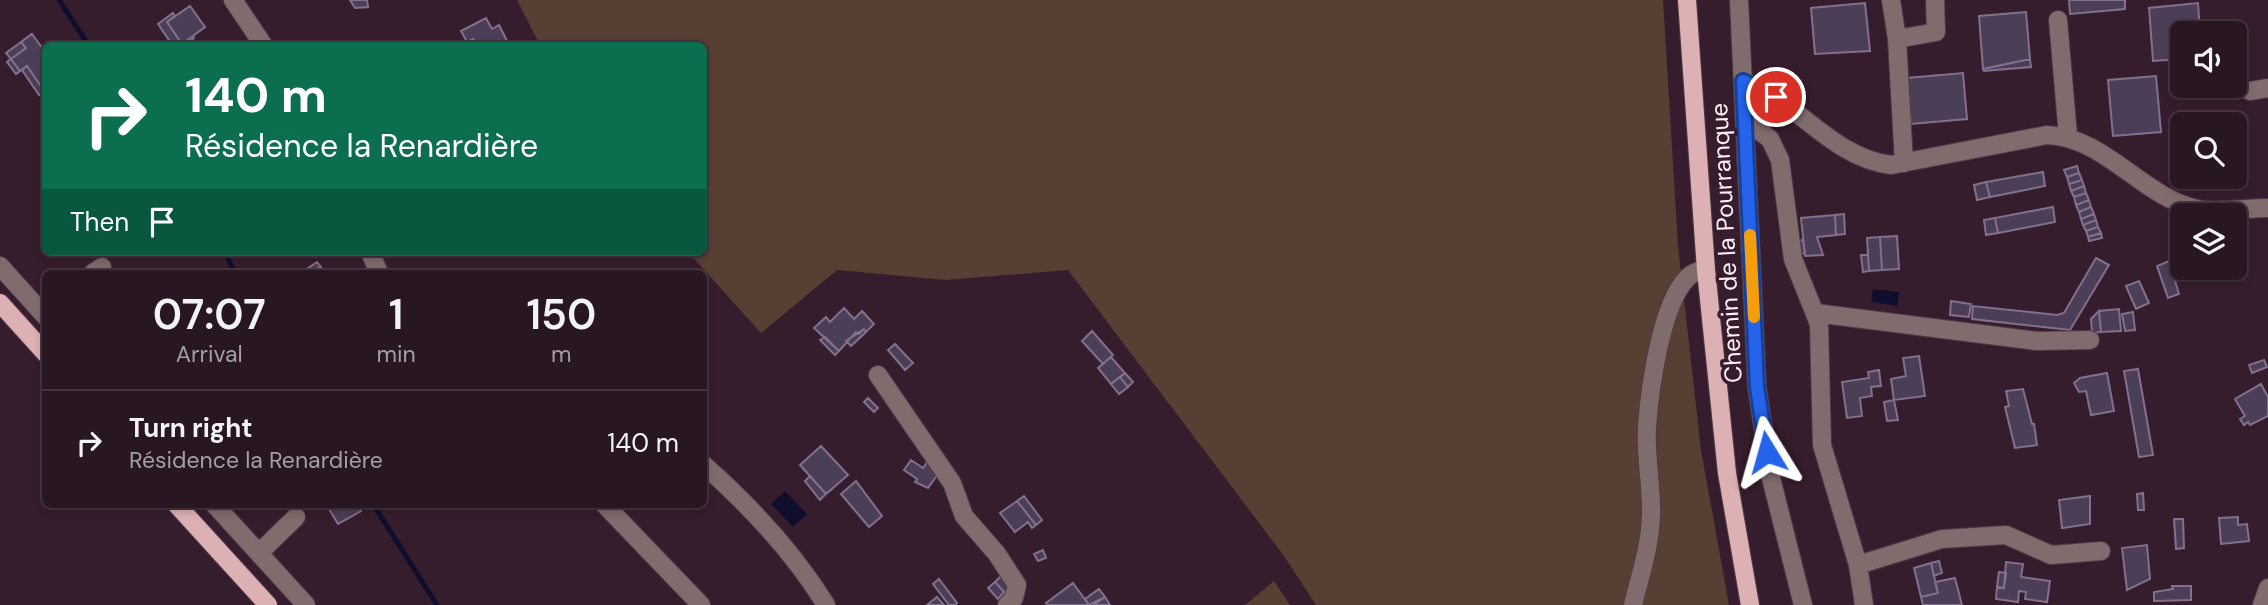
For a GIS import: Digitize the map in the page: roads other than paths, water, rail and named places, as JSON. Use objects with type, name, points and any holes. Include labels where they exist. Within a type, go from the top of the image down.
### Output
[{"type":"main road","points":[[1687,0],[1706,270],[1727,473],[1750,605]]},
{"type":"main road","points":[[0,303],[42,350]]},
{"type":"main road","points":[[180,508],[268,605]]},
{"type":"street","points":[[233,0],[261,42]]},
{"type":"street","name":"Chemin de la Pourranque","points":[[1739,0],[1757,387],[1770,474],[1803,605]]},
{"type":"street","points":[[1891,0],[1897,39],[1904,163]]},
{"type":"street","points":[[1897,39],[1936,32],[1935,0]]},
{"type":"street","points":[[2058,20],[2068,135]]},
{"type":"street","points":[[1743,81],[1776,97],[1827,138],[1866,162],[1891,165],[2047,135],[2068,135],[2175,201],[2198,209],[2268,208]]},
{"type":"street","points":[[1745,120],[1770,139],[1780,160],[1793,259],[1815,313],[1820,338],[1822,445],[1858,565],[1864,605]]},
{"type":"street","points":[[0,266],[42,310]]},
{"type":"street","points":[[1633,605],[1648,546],[1651,516],[1647,427],[1657,360],[1671,306],[1686,279],[1695,271],[1706,270]]},
{"type":"street","points":[[1815,313],[2037,341],[2090,340]]},
{"type":"street","points":[[878,375],[952,483],[964,516],[997,554],[1017,585],[1014,597],[1007,605]]},
{"type":"street","points":[[707,468],[736,493],[815,587],[826,605]]},
{"type":"street","points":[[218,508],[306,605]]},
{"type":"street","points":[[608,508],[701,605]]},
{"type":"street","points":[[259,553],[296,517]]},
{"type":"street","points":[[1858,565],[1942,539],[2006,535],[2051,555],[2101,551]]},
{"type":"street","points":[[2262,605],[2268,588]]},
{"type":"waterway","points":[[59,0],[86,42]]},
{"type":"waterway","points":[[227,256],[234,270]]},
{"type":"waterway","points":[[376,508],[437,605]]}]
